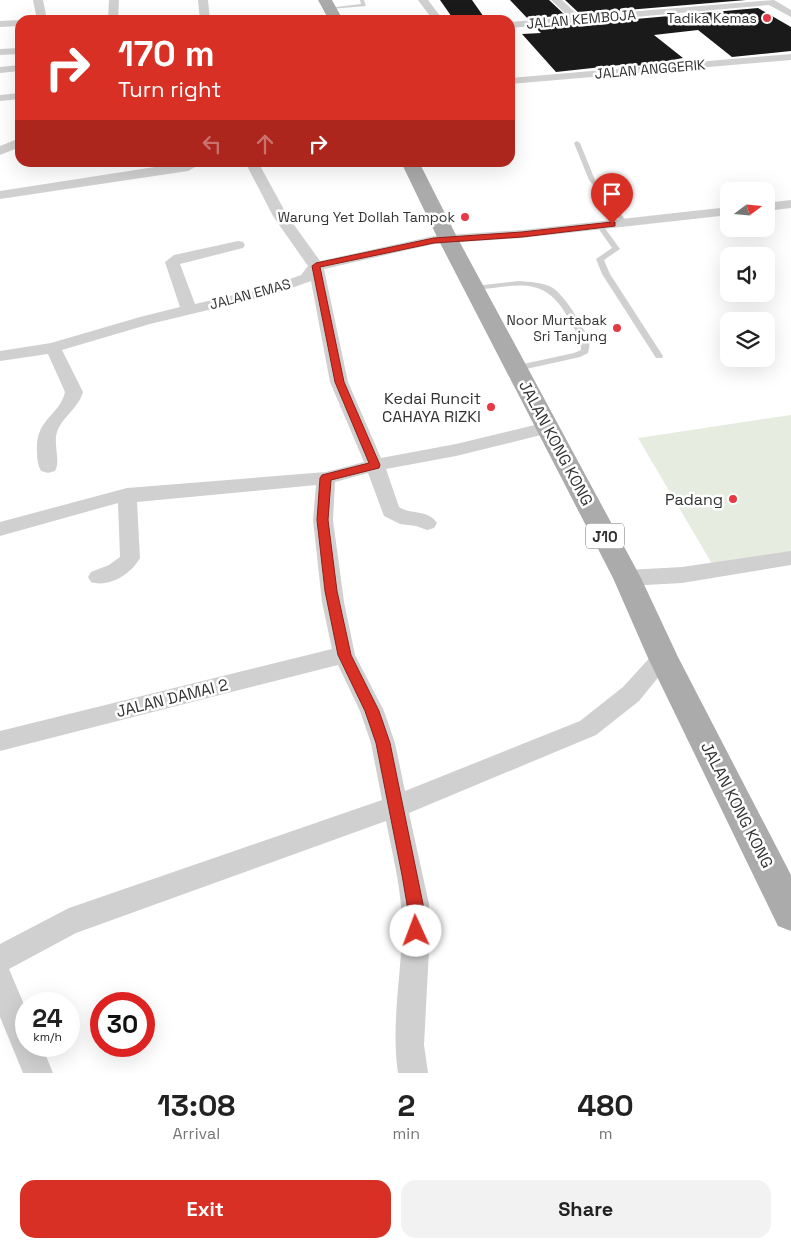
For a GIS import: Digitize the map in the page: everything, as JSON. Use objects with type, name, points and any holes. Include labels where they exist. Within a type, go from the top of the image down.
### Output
[{"type":"main road","name":"JALAN KONG KONG","points":[[412,167],[547,428],[628,578],[663,658],[791,913]]},
{"type":"street","points":[[38,0],[41,15]]},
{"type":"street","points":[[113,15],[114,0]]},
{"type":"street","points":[[202,0],[204,15]]},
{"type":"street","points":[[423,0],[434,15]]},
{"type":"street","points":[[556,0],[577,19]]},
{"type":"street","points":[[769,1],[791,14]]},
{"type":"street","name":"JALAN KEMBOJA","points":[[515,25],[769,1]]},
{"type":"street","points":[[0,24],[15,23]]},
{"type":"street","points":[[0,52],[15,51]]},
{"type":"street","name":"JALAN ANGGERIK","points":[[515,81],[791,56]]},
{"type":"street","points":[[0,70],[15,68]]},
{"type":"street","points":[[0,98],[15,96]]},
{"type":"street","points":[[0,151],[15,144]]},
{"type":"street","points":[[0,195],[188,167]]},
{"type":"street","points":[[254,167],[280,216],[316,266],[339,382],[375,465],[390,507],[394,515],[420,519],[427,523]]},
{"type":"street","points":[[775,206],[791,204]]},
{"type":"street","name":"JALAN EMAS","points":[[4,356],[53,348],[146,320],[270,291],[306,278],[316,266],[434,240],[522,234],[720,212]]},
{"type":"street","points":[[188,310],[172,262],[179,258],[238,245]]},
{"type":"street","points":[[48,467],[46,454],[48,432],[73,396],[69,378],[53,348]]},
{"type":"street","points":[[0,528],[100,500],[127,495],[326,478],[375,465],[456,450],[547,428]]},
{"type":"street","points":[[326,478],[323,520],[331,591],[344,655],[372,711],[383,743],[415,904],[416,931],[409,1045],[413,1073]]},
{"type":"street","points":[[98,577],[116,572],[130,558],[127,495]]},
{"type":"street","points":[[628,578],[682,575],[791,558]]},
{"type":"street","name":"JALAN DAMAI 2","points":[[0,741],[344,655]]},
{"type":"street","points":[[0,958],[69,922],[397,806],[588,728],[630,694],[663,658]]},
{"type":"street","points":[[0,980],[15,1016]]},
{"type":"street","points":[[32,1057],[38,1073]]},
{"type":"lane","points":[[330,9],[364,5],[362,0]]},
{"type":"lane","points":[[577,143],[592,180],[625,223]]},
{"type":"lane","points":[[600,225],[616,249],[600,259],[606,274],[659,356]]},
{"type":"lane","points":[[474,288],[536,284],[548,288],[559,296],[585,342],[585,350],[577,355],[517,368]]},
{"type":"shaded area","name":"Padang","points":[[791,415],[791,560],[718,574],[638,438]]},
{"type":"building","points":[[440,0],[472,0],[482,15],[450,15]]},
{"type":"building","points":[[510,0],[549,0],[565,15],[528,19]]},
{"type":"building","points":[[565,0],[746,0],[580,14]]},
{"type":"building","points":[[758,8],[791,27],[791,51],[732,57],[698,30],[654,35],[683,58],[645,65],[622,67],[620,65],[556,72],[522,34],[541,33],[536,28]]},
{"type":"place","name":"Tadika Kemas","points":[[767,18]]},
{"type":"place","name":"Warung Yet Dollah Tampok","points":[[465,217]]},
{"type":"place","name":"Noor Murtabak Sri Tanjung","points":[[617,328]]},
{"type":"place","name":"Kedai Runcit CAHAYA RIZKI","points":[[491,407]]},
{"type":"place","name":"Padang","points":[[733,499]]},
{"type":"route","points":[[416,931],[415,904],[410,875],[383,743],[372,711],[344,655],[331,591],[323,520],[326,478],[375,465],[339,382],[316,266],[434,240],[522,234],[612,224]]}]
